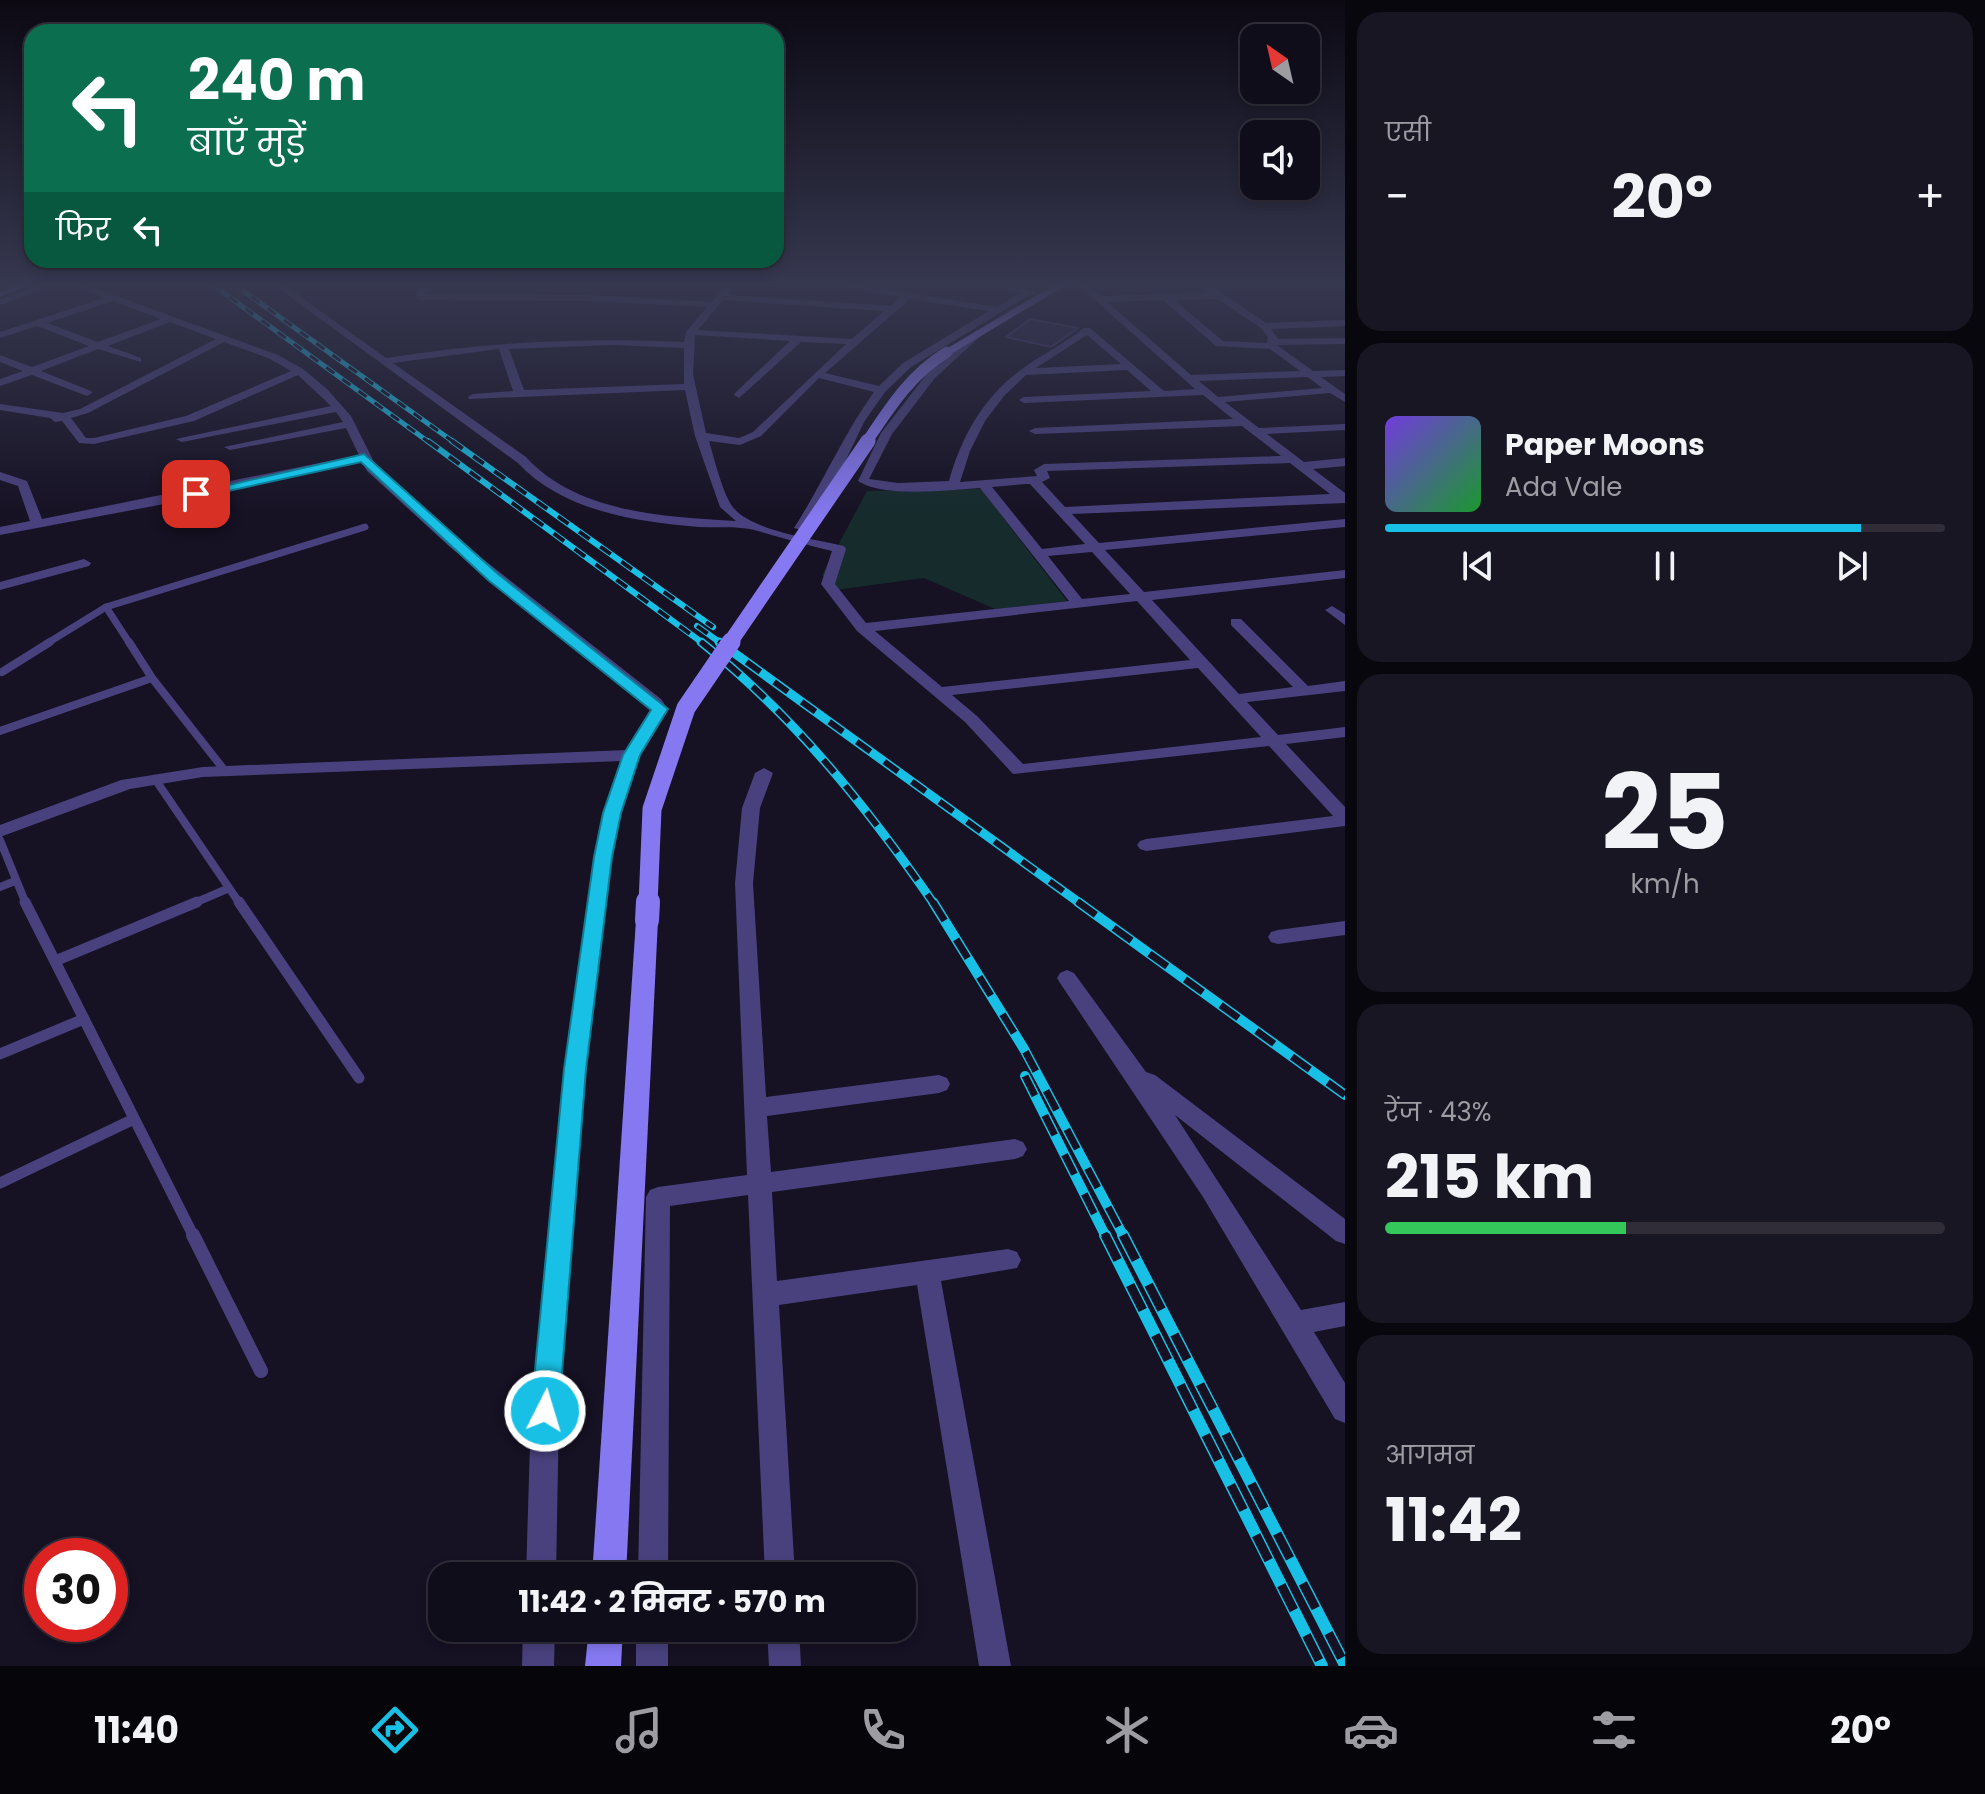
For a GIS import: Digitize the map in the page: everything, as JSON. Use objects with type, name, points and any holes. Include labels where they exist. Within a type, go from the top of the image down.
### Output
[{"type":"main road","points":[[610,1562],[652,809],[686,708],[902,390],[930,363]]},
{"type":"main road","points":[[603,1666],[605,1642]]},
{"type":"street","points":[[12,363],[87,393]]},
{"type":"street","points":[[0,383],[54,363]]},
{"type":"street","points":[[0,421],[65,417],[84,411],[177,363]]},
{"type":"street","points":[[284,363],[299,371],[345,416],[371,468],[493,577],[658,705],[659,713],[632,755],[612,813],[603,857],[575,1069],[545,1411],[541,1562]]},
{"type":"street","points":[[388,363],[522,460],[535,475],[574,497],[665,520],[751,526],[839,549],[828,584],[862,628],[940,692],[1019,770],[1345,732]]},
{"type":"street","points":[[509,363],[519,392]]},
{"type":"street","points":[[690,363],[701,436],[726,507],[732,515],[751,526]]},
{"type":"street","points":[[739,395],[773,363]]},
{"type":"street","points":[[701,436],[734,441],[749,439],[831,363]]},
{"type":"street","points":[[795,537],[829,483],[858,422],[881,390],[911,363]]},
{"type":"street","points":[[946,363],[931,376],[887,433],[863,478],[868,484],[946,485],[1033,480],[1044,478],[1041,469],[1345,462]]},
{"type":"street","points":[[946,485],[954,483],[961,453],[997,394],[1039,363]]},
{"type":"street","points":[[1124,363],[1161,394]]},
{"type":"street","points":[[1173,363],[1210,396],[1328,486],[1344,494]]},
{"type":"street","points":[[1295,363],[1345,399]]},
{"type":"street","points":[[1023,372],[1129,367]]},
{"type":"street","points":[[0,407],[65,417],[83,441],[94,441],[190,419],[299,371]]},
{"type":"street","points":[[1190,378],[1345,373]]},
{"type":"street","points":[[817,374],[881,390]]},
{"type":"street","points":[[473,397],[519,392],[692,387]]},
{"type":"street","points":[[1024,400],[1331,390]]},
{"type":"street","points":[[182,439],[345,416]]},
{"type":"street","points":[[230,447],[345,416]]},
{"type":"street","points":[[1035,431],[1246,422]]},
{"type":"street","points":[[1257,431],[1345,427]]},
{"type":"street","points":[[0,531],[364,458]]},
{"type":"street","points":[[0,476],[23,484],[38,525]]},
{"type":"street","points":[[1033,480],[1345,819]]},
{"type":"street","points":[[982,483],[1078,603]]},
{"type":"street","points":[[1060,511],[1344,494]]},
{"type":"street","points":[[1039,553],[1345,523]]},
{"type":"street","points":[[0,586],[84,563]]},
{"type":"street","points":[[862,628],[1345,574]]},
{"type":"street","points":[[1332,610],[1345,621]]},
{"type":"street","points":[[1236,622],[1305,691]]},
{"type":"street","points":[[940,692],[1200,663]]},
{"type":"street","points":[[1233,699],[1345,686]]},
{"type":"street","points":[[0,831],[127,784],[155,779],[225,771],[632,755]]},
{"type":"street","points":[[764,773],[751,808],[744,883],[779,1562]]},
{"type":"street","points":[[1146,845],[1345,819]]},
{"type":"street","points":[[1278,937],[1345,928]]},
{"type":"street","points":[[1067,978],[1137,1074],[1345,1409]]},
{"type":"street","points":[[1137,1074],[1345,1233]]},
{"type":"street","points":[[756,1108],[939,1084]]},
{"type":"street","points":[[653,1562],[658,1197],[1015,1149]]},
{"type":"street","points":[[766,1295],[1008,1260]]},
{"type":"street","points":[[927,1272],[995,1666]]},
{"type":"street","points":[[1295,1324],[1345,1314]]},
{"type":"street","points":[[538,1666],[539,1642]]},
{"type":"street","points":[[652,1642],[652,1666]]},
{"type":"street","points":[[784,1642],[785,1666]]},
{"type":"lane","points":[[2,672],[106,607],[365,527]]},
{"type":"lane","points":[[106,607],[152,678],[225,771]]},
{"type":"lane","points":[[0,731],[152,678]]},
{"type":"lane","points":[[155,779],[227,889],[359,1078]]},
{"type":"lane","points":[[0,840],[15,881],[261,1371]]},
{"type":"lane","points":[[0,887],[15,881]]},
{"type":"lane","points":[[55,961],[227,889]]},
{"type":"lane","points":[[0,1054],[84,1019]]},
{"type":"lane","points":[[0,1183],[134,1119]]},
{"type":"green space","points":[[981,489],[1067,601],[995,609],[924,578],[836,590],[822,575],[867,491]]},
{"type":"railway","points":[[320,363],[430,443]]},
{"type":"railway","points":[[343,363],[455,443]]},
{"type":"railway","points":[[428,441],[704,644]]},
{"type":"railway","points":[[452,441],[713,627]]},
{"type":"railway","points":[[697,626],[722,644]]},
{"type":"railway","points":[[701,642],[767,701],[827,764],[934,904]]},
{"type":"railway","points":[[719,642],[1081,904]]},
{"type":"railway","points":[[933,902],[1024,1049],[1124,1237]]},
{"type":"railway","points":[[1078,902],[1345,1095]]},
{"type":"railway","points":[[1025,1076],[1106,1237]]},
{"type":"railway","points":[[1105,1235],[1322,1666]]},
{"type":"railway","points":[[1123,1235],[1345,1665]]},
{"type":"route","points":[[196,494],[364,458],[371,468],[493,577],[660,709],[632,755],[612,813],[603,857],[575,1069],[545,1411]]}]
